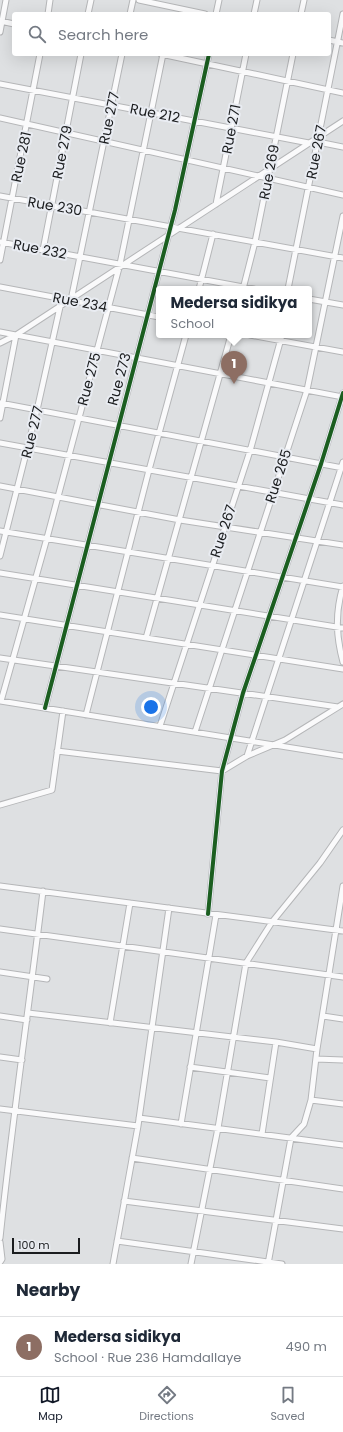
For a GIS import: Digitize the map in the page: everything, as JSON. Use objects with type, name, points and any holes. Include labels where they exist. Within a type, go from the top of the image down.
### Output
[{"type":"street","points":[[0,32],[6,0]]},
{"type":"street","points":[[48,12],[50,0]]},
{"type":"street","points":[[88,12],[91,0]]},
{"type":"street","points":[[130,12],[133,0]]},
{"type":"street","points":[[139,0],[196,12]]},
{"type":"street","points":[[216,12],[219,0]]},
{"type":"street","points":[[254,12],[257,0]]},
{"type":"street","points":[[301,12],[304,0]]},
{"type":"street","name":"Rue 267","points":[[289,286],[328,90],[340,43],[343,14]]},
{"type":"street","points":[[1,22],[12,24]]},
{"type":"street","name":"Rue 281","points":[[0,260],[2,242],[28,124],[40,56]]},
{"type":"street","name":"Rue 279","points":[[43,250],[81,56]]},
{"type":"street","name":"Rue 277","points":[[71,300],[122,56]]},
{"type":"street","name":"Rue 275","points":[[1,701],[36,579],[108,307],[121,266],[162,56]]},
{"type":"street","points":[[171,56],[343,93]]},
{"type":"street","name":"Rue 273","points":[[45,708],[171,227],[209,56]]},
{"type":"street","name":"Rue 271","points":[[216,204],[246,56]]},
{"type":"street","name":"Rue 269","points":[[244,286],[255,242],[293,56]]},
{"type":"street","name":"Rue 212","points":[[0,84],[112,104],[309,143]]},
{"type":"street","points":[[0,118],[343,195]]},
{"type":"street","points":[[0,343],[16,335],[71,300],[269,169],[309,143],[318,139],[343,121]]},
{"type":"street","points":[[318,139],[343,147]]},
{"type":"street","name":"Rue 230","points":[[0,196],[343,258]]},
{"type":"street","name":"Rue 265","points":[[195,732],[307,390],[343,216]]},
{"type":"street","points":[[200,286],[213,234]]},
{"type":"street","name":"Rue 232","points":[[2,242],[121,266],[159,271],[234,286]]},
{"type":"street","name":"Rue 234","points":[[0,287],[156,316]]},
{"type":"street","points":[[312,300],[343,305]]},
{"type":"street","name":"Rue 277","points":[[0,556],[28,448],[60,307]]},
{"type":"street","points":[[0,332],[343,396],[243,693],[222,771],[208,914]]},
{"type":"street","points":[[0,418],[16,335]]},
{"type":"street","points":[[86,715],[149,470],[185,338]]},
{"type":"street","points":[[146,638],[230,338]]},
{"type":"street","points":[[281,338],[343,352]]},
{"type":"street","name":"Rue 267","points":[[160,726],[250,451],[281,338]]},
{"type":"street","points":[[2,404],[342,468]]},
{"type":"street","points":[[0,443],[273,494],[343,505]]},
{"type":"street","points":[[247,756],[343,462]]},
{"type":"street","points":[[0,486],[225,528],[343,545]]},
{"type":"street","points":[[0,531],[343,587],[338,603],[337,627],[337,640],[343,662]]},
{"type":"street","points":[[0,574],[200,604],[343,628]]},
{"type":"street","points":[[0,615],[343,669]]},
{"type":"street","points":[[0,658],[340,706]]},
{"type":"street","points":[[1,701],[343,756]]},
{"type":"street","points":[[57,752],[222,771],[247,756],[285,740],[340,706]]},
{"type":"street","points":[[0,805],[52,790],[63,711]]},
{"type":"street","points":[[191,1264],[218,1128],[246,963],[272,922],[320,863],[343,830]]},
{"type":"street","points":[[0,886],[343,931]]},
{"type":"street","points":[[268,1263],[277,1220],[282,1179],[291,1138],[304,1124],[311,1100],[317,1049],[343,886]]},
{"type":"street","points":[[0,1238],[14,1111],[22,1060],[43,892]]},
{"type":"street","points":[[110,1023],[130,903]]},
{"type":"street","points":[[113,1264],[138,1126],[169,908]]},
{"type":"street","points":[[181,1124],[195,1033],[216,915]]},
{"type":"street","points":[[0,929],[209,957],[343,977]]},
{"type":"street","points":[[0,972],[47,979]]},
{"type":"street","points":[[28,1013],[276,1042],[317,1049]]},
{"type":"street","points":[[0,1016],[27,1020]]},
{"type":"street","points":[[323,1016],[343,1019]]},
{"type":"street","points":[[262,1134],[276,1042]]},
{"type":"street","points":[[0,1057],[22,1060]]},
{"type":"street","points":[[316,1059],[343,1060]]},
{"type":"street","points":[[190,1067],[270,1078]]},
{"type":"street","points":[[311,1100],[343,1104]]},
{"type":"street","points":[[0,1109],[138,1126]]},
{"type":"street","points":[[139,1118],[343,1145]]},
{"type":"street","points":[[132,1158],[343,1189]]},
{"type":"street","points":[[124,1201],[343,1229]]},
{"type":"street","points":[[117,1241],[282,1264]]},
{"type":"street","points":[[0,1242],[2,1259],[0,1262]]},
{"type":"cycle path","points":[[45,708],[175,210],[209,56]]},
{"type":"cycle path","points":[[208,914],[222,771],[243,693],[321,464],[343,393]]},
{"type":"place","name":"Medersa sidikya","points":[[234,384]]}]
